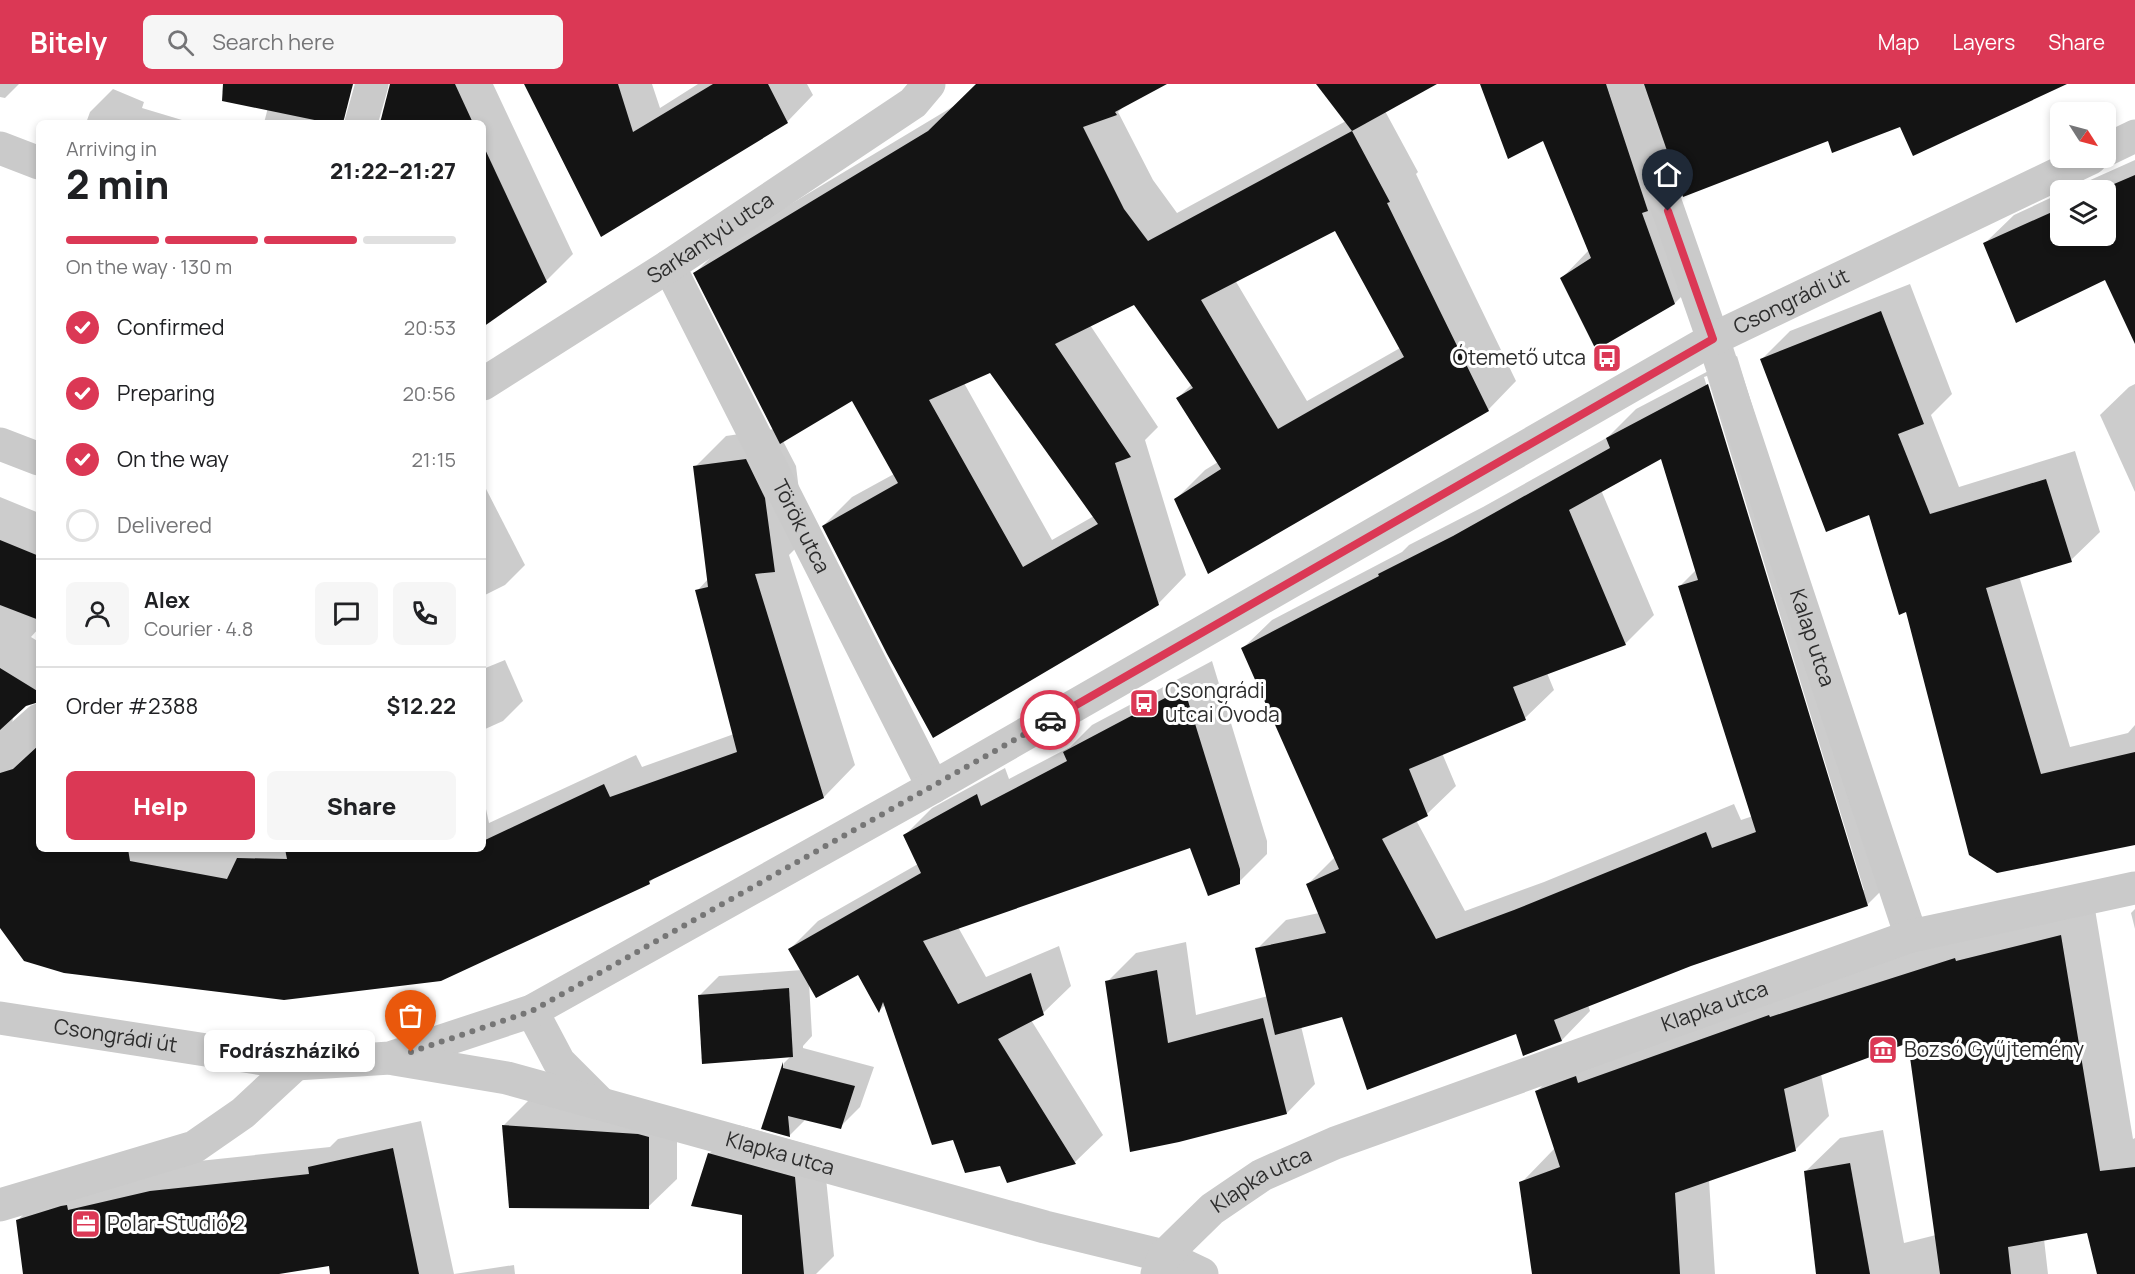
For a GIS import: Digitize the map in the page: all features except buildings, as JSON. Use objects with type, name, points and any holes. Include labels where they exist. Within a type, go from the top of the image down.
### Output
[{"type":"street","points":[[361,120],[372,84]]},
{"type":"street","name":"Sarkantyú utca","points":[[486,382],[669,266],[914,103],[929,84]]},
{"type":"street","points":[[1624,84],[1713,339]]},
{"type":"street","points":[[2116,145],[2135,136]]},
{"type":"street","points":[[0,148],[36,162]]},
{"type":"street","name":"Csongrádi út","points":[[0,1018],[296,1064],[390,1058],[532,1011],[933,787],[1713,339],[2070,168]]},
{"type":"street","name":"Török utca","points":[[669,266],[933,787]]},
{"type":"street","name":"Kalap utca","points":[[1713,339],[1911,936]]},
{"type":"street","points":[[0,444],[36,458]]},
{"type":"street","points":[[0,754],[36,723]]},
{"type":"street","name":"Klapka utca","points":[[390,1058],[507,1078],[600,1103],[1045,1227],[1160,1265],[1212,1209],[1262,1174],[1335,1143],[1911,936],[2135,888]]},
{"type":"street","points":[[532,1011],[559,1062],[600,1103]]},
{"type":"street","points":[[0,1205],[194,1147],[243,1113],[296,1064]]},
{"type":"street","points":[[1160,1265],[1202,1274]]},
{"type":"way so far","points":[[411,1052],[532,1011],[1050,720]]},
{"type":"place","name":"Ótemető utca","points":[[1607,358]]},
{"type":"place","name":"Csongrádi utcai Óvoda","points":[[1144,703]]},
{"type":"place","name":"Bozsó Gyűjtemény","points":[[1883,1050]]},
{"type":"place","name":"Fodrászházikó","points":[[411,1052]]},
{"type":"place","name":"Polar-Studió 2","points":[[86,1224]]},
{"type":"route","points":[[1050,720],[1713,339],[1668,211]]}]
